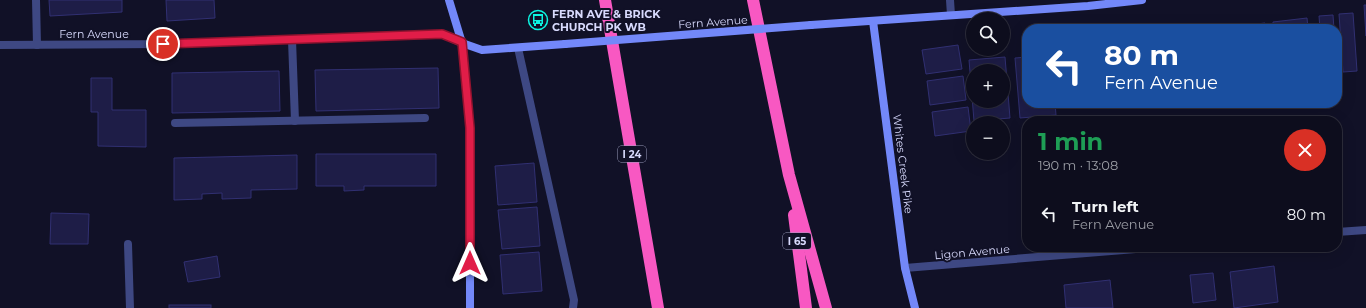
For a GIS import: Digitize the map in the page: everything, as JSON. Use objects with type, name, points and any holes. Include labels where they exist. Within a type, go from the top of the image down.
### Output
[{"type":"highway","name":"I 24","points":[[605,0],[658,308]]},
{"type":"highway","points":[[753,0],[789,175],[826,308]]},
{"type":"highway","name":"I 65","points":[[789,175],[806,308]]},
{"type":"street","points":[[36,0],[37,45]]},
{"type":"street","points":[[449,0],[462,42],[470,128],[470,308]]},
{"type":"street","points":[[950,0],[951,15]]},
{"type":"street","name":"Fern Avenue","points":[[0,45],[163,44],[442,34],[482,50],[1142,0]]},
{"type":"street","name":"Whites Creek Pike","points":[[873,21],[905,268],[915,308]]},
{"type":"street","points":[[292,40],[295,120]]},
{"type":"street","points":[[518,48],[574,300],[573,308]]},
{"type":"street","points":[[175,123],[425,118]]},
{"type":"street","points":[[1342,232],[1366,230]]},
{"type":"street","points":[[128,244],[130,308]]},
{"type":"street","name":"Ligon Avenue","points":[[905,268],[1099,252]]},
{"type":"building","points":[[49,0],[122,0],[122,12],[50,16]]},
{"type":"building","points":[[166,0],[214,0],[215,18],[167,21]]},
{"type":"building","points":[[1364,5],[1366,5],[1366,36]]},
{"type":"building","points":[[1353,13],[1357,71],[1343,72],[1342,24],[1340,24],[1339,14]]},
{"type":"building","points":[[1333,15],[1334,24],[1320,24],[1319,16]]},
{"type":"building","points":[[1307,18],[1308,24],[1273,24],[1273,22]]},
{"type":"building","points":[[958,45],[962,69],[926,74],[922,50]]},
{"type":"building","points":[[1005,57],[1006,64],[969,64],[969,60]]},
{"type":"building","points":[[1022,57],[1022,108],[1055,108],[1056,115],[1022,116],[1022,118],[1020,118],[1015,58]]},
{"type":"building","points":[[438,68],[439,108],[316,111],[315,70]]},
{"type":"building","points":[[279,71],[280,111],[172,113],[172,73]]},
{"type":"building","points":[[963,76],[966,100],[930,105],[927,81]]},
{"type":"building","points":[[91,78],[112,78],[112,110],[146,110],[146,147],[98,146],[98,112],[91,112]]},
{"type":"building","points":[[968,108],[969,116],[966,116],[966,132],[935,136],[932,112]]},
{"type":"building","points":[[973,108],[1009,108],[1010,116],[974,116]]},
{"type":"building","points":[[316,154],[436,154],[436,186],[364,186],[364,190],[344,191],[344,186],[316,186]]},
{"type":"building","points":[[297,155],[297,189],[251,190],[251,198],[222,199],[222,193],[202,194],[202,199],[174,200],[174,158]]},
{"type":"building","points":[[534,163],[537,202],[498,205],[495,166]]},
{"type":"building","points":[[537,207],[540,246],[502,249],[498,210]]},
{"type":"building","points":[[51,213],[89,214],[88,244],[50,244]]},
{"type":"building","points":[[539,252],[542,291],[503,294],[500,255]]},
{"type":"building","points":[[217,256],[220,277],[188,282],[184,262]]},
{"type":"building","points":[[1274,266],[1278,302],[1234,308],[1230,272]]},
{"type":"building","points":[[1213,273],[1216,300],[1193,303],[1190,275]]},
{"type":"building","points":[[1110,280],[1113,308],[1066,308],[1064,285]]},
{"type":"building","points":[[169,305],[211,305],[211,308],[169,308]]},
{"type":"place","name":"FERN AVE & BRICK CHURCH PK WB","points":[[538,20]]},
{"type":"route","points":[[163,44],[442,34],[462,42],[470,128],[470,263]]}]
